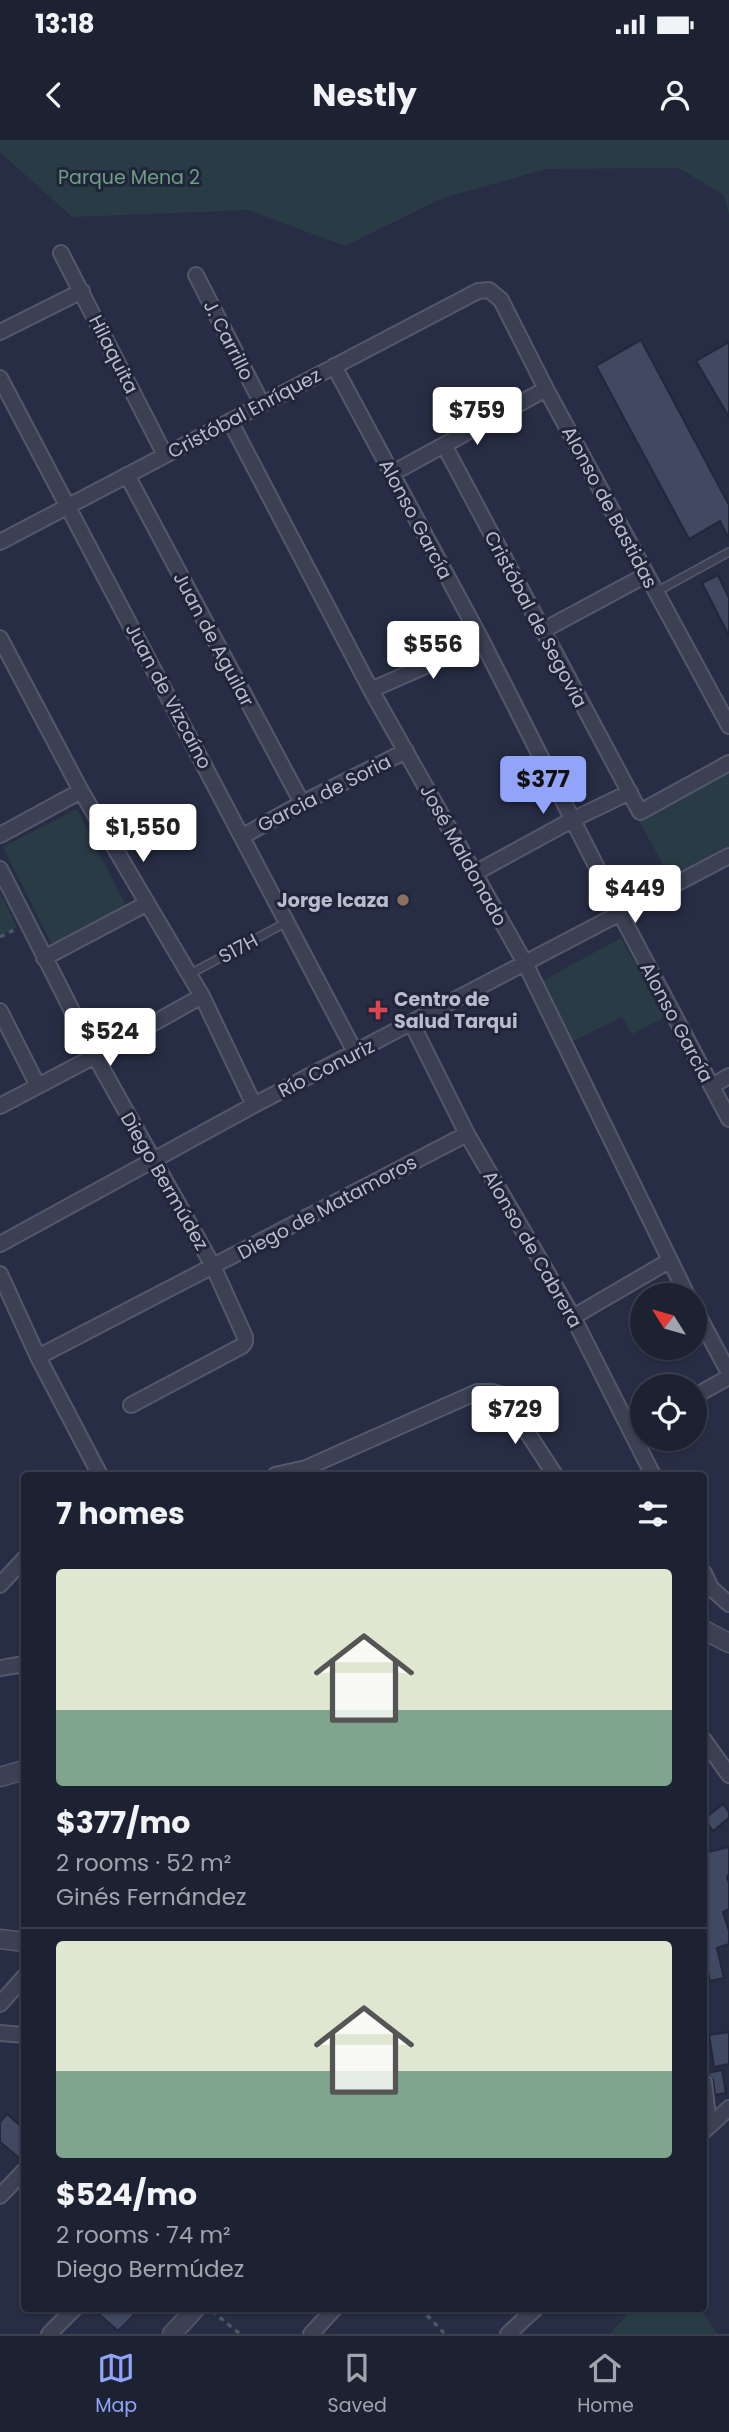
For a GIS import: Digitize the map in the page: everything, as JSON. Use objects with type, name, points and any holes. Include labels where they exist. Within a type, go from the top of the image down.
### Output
[{"type":"street","name":"Hilaquita","points":[[61,253],[165,455]]},
{"type":"street","name":"J. Carrillo","points":[[196,275],[262,404]]},
{"type":"street","name":"Cristóbal Enríquez","points":[[0,542],[478,291],[489,290]]},
{"type":"street","name":"Alonso de Bastidas","points":[[489,290],[500,300],[729,726]]},
{"type":"street","points":[[0,331],[82,291]]},
{"type":"street","name":"Alonso García","points":[[334,366],[482,641],[620,913],[729,1119]]},
{"type":"street","name":"Juan de Vizcaíno","points":[[0,379],[243,835],[355,1052]]},
{"type":"street","points":[[391,474],[546,389]]},
{"type":"street","name":"José Maldonado","points":[[230,421],[371,690],[525,963],[681,1283]]},
{"type":"street","name":"Cristóbal de Segovia","points":[[444,445],[630,792]]},
{"type":"street","name":"Juan de Aguilar","points":[[127,475],[302,803]]},
{"type":"street","points":[[542,631],[646,575]]},
{"type":"street","points":[[0,638],[81,791],[202,996],[254,1105]]},
{"type":"street","points":[[371,690],[482,641]]},
{"type":"street","name":"Garcia de Soria","points":[[243,835],[406,751]]},
{"type":"street","points":[[475,873],[630,792],[640,812],[729,763]]},
{"type":"street","points":[[0,835],[81,791]]},
{"type":"street","name":"Río Conuriz","points":[[0,1244],[254,1105],[729,856]]},
{"type":"street","name":"Diego Bermúdez","points":[[0,869],[95,1056],[213,1266],[241,1325],[245,1342],[131,1405]]},
{"type":"street","points":[[44,958],[146,904]]},
{"type":"street","points":[[0,1106],[202,996]]},
{"type":"street","points":[[0,1011],[38,1086]]},
{"type":"street","name":"Alonso de Cabrera","points":[[412,1024],[467,1134],[630,1417]]},
{"type":"street","points":[[712,1086],[729,1076]]},
{"type":"street","name":"Diego de Matamoros","points":[[38,1357],[467,1134]]},
{"type":"street","points":[[573,1317],[669,1261]]},
{"type":"street","points":[[0,1274],[38,1357],[98,1472]]},
{"type":"street","points":[[707,1332],[729,1375],[707,1389]]},
{"type":"street","points":[[288,1472],[306,1468],[477,1392],[503,1395],[553,1472]]},
{"type":"street","name":"Alonso de Cabrera","points":[[644,1451],[652,1472]]},
{"type":"street","points":[[0,1585],[21,1562]]},
{"type":"street","points":[[707,1579],[711,1588],[729,1604]]},
{"type":"street","points":[[707,1632],[729,1643]]},
{"type":"street","points":[[0,1668],[21,1664]]},
{"type":"street","points":[[707,1744],[729,1775]]},
{"type":"street","points":[[0,1777],[21,1771]]},
{"type":"street","points":[[0,1939],[21,1942]]},
{"type":"street","points":[[0,2004],[21,1980]]},
{"type":"street","points":[[0,2033],[21,2035]]},
{"type":"street","points":[[707,2128],[729,2108]]},
{"type":"street","points":[[0,2196],[21,2174]]},
{"type":"street","points":[[49,2334],[71,2312]]},
{"type":"street","points":[[172,2334],[193,2312]]},
{"type":"street","points":[[311,2334],[331,2312]]},
{"type":"street","points":[[509,2334],[516,2312]]},
{"type":"street","points":[[509,2334],[532,2312]]},
{"type":"lane","points":[[655,592],[729,552]]},
{"type":"lane","name":"S17H","points":[[189,975],[288,922]]},
{"type":"path","points":[[213,2312],[240,2334]]},
{"type":"path","points":[[424,2312],[445,2334]]},
{"type":"green space","name":"Parque Mena 2","points":[[0,140],[729,140],[729,215],[724,195],[679,168],[546,169],[443,198],[345,246],[248,210],[72,217],[0,152]]},
{"type":"green space","points":[[729,771],[729,850],[672,881],[639,821]]},
{"type":"green space","points":[[77,809],[126,906],[52,944],[3,847]]},
{"type":"green space","points":[[0,893],[17,927],[0,936]]},
{"type":"green space","points":[[621,938],[665,1017],[632,1034],[622,1017],[571,1042],[542,981]]},
{"type":"green space","points":[[629,2312],[702,2312],[718,2334],[610,2334]]},
{"type":"building","points":[[641,340],[729,505],[729,539],[720,521],[689,539],[596,366]]},
{"type":"building","points":[[729,342],[729,417],[696,361]]},
{"type":"building","points":[[718,575],[729,598],[729,636],[702,583]]},
{"type":"building","points":[[723,1804],[729,1812],[729,1818],[713,1831],[707,1823],[707,1817]]},
{"type":"building","points":[[729,1847],[729,1909],[723,1912],[729,1931],[729,1944],[717,1948],[724,1978],[710,1981],[707,1968],[707,1852]]},
{"type":"building","points":[[729,2032],[729,2064],[714,2067],[709,2035]]},
{"type":"building","points":[[722,2070],[726,2093],[715,2095],[713,2080],[707,2073]]},
{"type":"building","points":[[7,2114],[21,2126],[21,2160],[0,2142],[0,2122]]},
{"type":"building","points":[[97,2312],[131,2312],[134,2315],[118,2331]]},
{"type":"place","name":"Jorge Icaza","points":[[403,900]]},
{"type":"place","name":"Centro de Salud Tarqui","points":[[378,1010]]}]
